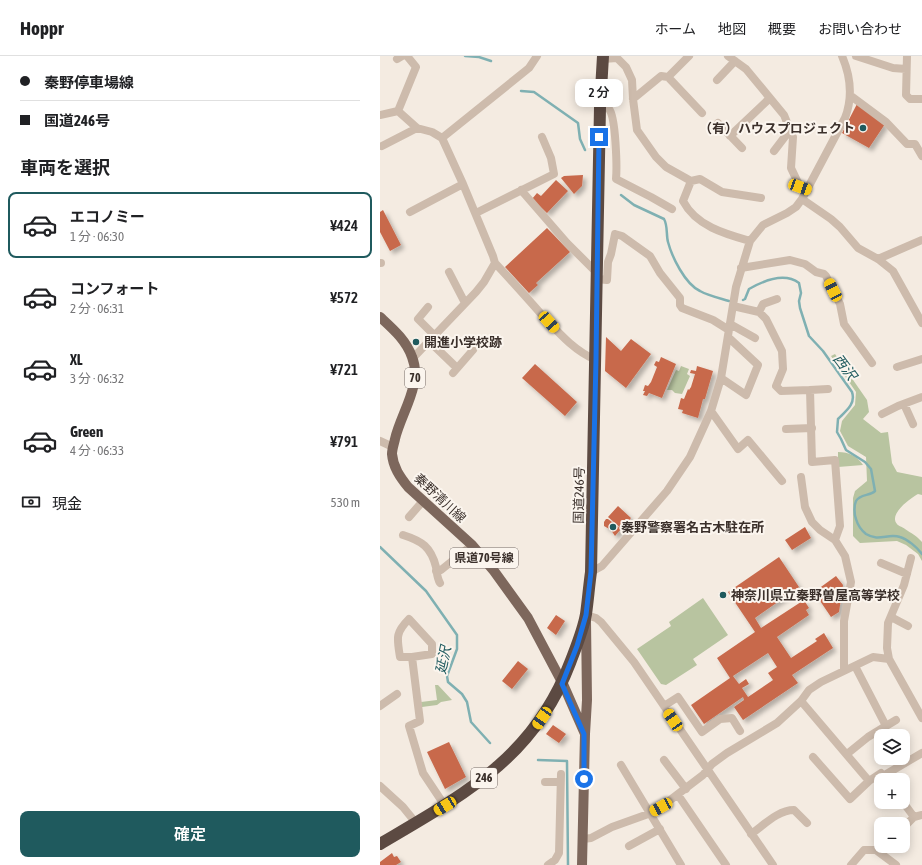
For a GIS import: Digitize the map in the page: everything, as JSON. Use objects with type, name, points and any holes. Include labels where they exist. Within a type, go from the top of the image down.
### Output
[{"type":"highway","name":"国道246号","points":[[380,844],[445,806],[469,790],[507,759],[537,726],[562,684],[577,646],[586,615],[591,572],[596,360],[596,276],[600,107],[603,57]]},
{"type":"main road","name":"秦野清川線","points":[[380,317],[401,338],[413,358],[415,367],[413,389],[396,433],[393,447],[392,454],[399,476],[408,487],[472,545],[494,571],[528,618],[562,684],[584,734]]},
{"type":"main road","points":[[582,865],[584,734],[588,700],[586,615]]},
{"type":"street","points":[[398,111],[416,67],[407,56]]},
{"type":"street","points":[[442,138],[529,68],[537,56]]},
{"type":"street","points":[[668,77],[689,56]]},
{"type":"street","points":[[591,572],[602,566],[667,491],[690,457],[711,411],[720,378],[736,287],[750,241],[763,225],[796,207],[802,199],[850,107],[851,96],[849,78],[842,56]]},
{"type":"street","points":[[856,56],[893,68],[906,69]]},
{"type":"street","points":[[907,56],[906,95],[910,99],[922,99]]},
{"type":"street","points":[[603,57],[617,58],[626,66],[632,80],[637,130],[656,157],[666,167],[691,181],[700,180],[722,192],[761,198]]},
{"type":"street","points":[[717,80],[732,58],[746,69],[770,98],[784,115],[793,137],[794,145],[791,168],[800,187],[808,190]]},
{"type":"street","points":[[633,99],[661,76],[668,77],[702,114]]},
{"type":"street","points":[[851,96],[886,122],[907,144],[915,144],[922,156]]},
{"type":"street","points":[[730,136],[770,98]]},
{"type":"street","points":[[600,107],[607,108],[609,110],[614,122],[617,166],[616,179],[672,209]]},
{"type":"street","points":[[380,115],[398,111]]},
{"type":"street","points":[[398,111],[417,128],[432,132],[442,138],[476,213],[494,256],[495,263],[559,333],[577,350],[596,360]]},
{"type":"street","points":[[718,123],[742,148]]},
{"type":"street","points":[[382,146],[417,128]]},
{"type":"street","points":[[774,151],[790,130]]},
{"type":"street","points":[[476,213],[554,174],[542,137]]},
{"type":"street","points":[[691,181],[683,202],[686,208],[696,218],[717,230],[750,241]]},
{"type":"street","points":[[410,212],[463,184]]},
{"type":"street","points":[[521,190],[596,276],[607,280],[608,262],[615,234],[622,236],[650,256],[660,273],[680,298],[680,305],[682,308],[713,320],[729,330],[758,365],[746,395],[720,378]]},
{"type":"street","points":[[802,199],[831,219],[858,248],[878,259],[893,271],[922,323]]},
{"type":"street","points":[[878,259],[922,240]]},
{"type":"street","points":[[741,268],[790,260],[805,264],[816,272],[824,274],[840,304],[844,324],[872,363]]},
{"type":"street","points":[[413,358],[484,282],[495,263]]},
{"type":"street","points":[[449,272],[465,303]]},
{"type":"street","points":[[759,312],[763,304],[777,299]]},
{"type":"street","points":[[733,306],[759,312],[766,319],[782,351],[783,369],[776,386],[781,391],[828,389]]},
{"type":"street","points":[[428,307],[418,319],[455,370],[473,350]]},
{"type":"street","points":[[729,330],[747,332],[755,338]]},
{"type":"street","points":[[896,367],[922,359]]},
{"type":"street","points":[[810,390],[812,462],[835,460],[840,526],[836,540]]},
{"type":"street","points":[[882,414],[922,397]]},
{"type":"street","points":[[904,404],[913,424]]},
{"type":"street","points":[[711,411],[738,449],[751,437],[782,481]]},
{"type":"street","points":[[786,429],[812,428]]},
{"type":"street","points":[[380,442],[393,447]]},
{"type":"street","points":[[801,477],[805,507],[812,522],[820,530],[836,540],[845,556],[851,582],[844,621],[844,670]]},
{"type":"street","points":[[409,517],[423,501]]},
{"type":"street","points":[[403,535],[417,540],[429,550],[433,556],[440,583]]},
{"type":"street","points":[[436,571],[441,570],[472,545]]},
{"type":"street","points":[[911,558],[898,601],[888,624],[888,659],[922,718]]},
{"type":"street","points":[[881,563],[907,574]]},
{"type":"street","points":[[586,615],[596,618],[601,622],[616,638],[634,662],[772,865]]},
{"type":"street","points":[[891,617],[908,626]]},
{"type":"street","points":[[409,619],[432,644],[432,654],[412,657],[400,657],[397,640],[400,628],[409,619]]},
{"type":"street","points":[[412,657],[420,721],[408,726],[423,773],[445,806]]},
{"type":"street","points":[[583,839],[591,838],[612,827],[650,813],[661,807],[703,775],[712,764],[777,723],[801,701],[809,690],[820,682],[873,657],[888,659]]},
{"type":"street","points":[[855,666],[886,726]]},
{"type":"street","points":[[380,706],[397,694]]},
{"type":"street","points":[[664,706],[678,697],[702,732],[720,720],[732,718],[740,731]]},
{"type":"street","points":[[801,701],[869,781]]},
{"type":"street","points":[[847,754],[868,737],[896,720]]},
{"type":"street","points":[[892,773],[922,753]]},
{"type":"street","points":[[813,757],[850,799],[874,778]]},
{"type":"street","points":[[664,760],[686,789]]},
{"type":"street","points":[[621,765],[681,865]]},
{"type":"street","points":[[545,782],[560,778],[559,853],[555,860],[548,865]]},
{"type":"street","points":[[380,786],[416,823]]},
{"type":"street","points":[[678,795],[726,865]]},
{"type":"street","points":[[910,809],[918,816],[910,822]]},
{"type":"street","points":[[751,834],[787,810],[794,810],[807,823]]},
{"type":"street","points":[[629,846],[660,829]]},
{"type":"street","points":[[851,865],[864,850],[874,849]]},
{"type":"street","points":[[883,853],[896,865]]},
{"type":"green space","points":[[835,354],[867,400],[869,412],[863,419],[881,433],[888,432],[892,463],[897,472],[922,477],[922,495],[918,494],[910,499],[898,511],[895,520],[898,525],[922,542],[922,561],[918,554],[906,545],[897,541],[860,543],[853,536],[853,498],[855,491],[867,481],[866,457],[848,446],[840,431],[842,421],[855,405],[856,392],[831,356]]},
{"type":"green space","points":[[681,366],[689,369],[687,374],[690,376],[682,394],[675,393],[672,390],[667,390],[676,370],[679,371]]},
{"type":"green space","points":[[838,452],[852,455],[863,465],[838,467]]},
{"type":"green space","points":[[703,598],[728,635],[693,659],[697,665],[666,685],[661,684],[637,649],[671,626],[669,622]]},
{"type":"green space","points":[[435,685],[438,685],[452,700],[441,702],[437,705],[422,707],[421,702],[437,700]]},
{"type":"building","name":"（有）ハウスプロジェクト","points":[[857,104],[885,124],[869,148],[842,133]]},
{"type":"building","points":[[583,175],[582,186],[574,194],[561,178],[564,176]]},
{"type":"building","points":[[556,180],[568,191],[547,213],[532,199],[537,193],[541,196]]},
{"type":"building","points":[[383,210],[401,245],[390,251],[380,232],[380,212]]},
{"type":"building","points":[[547,228],[570,252],[536,283],[538,285],[529,293],[505,267]]},
{"type":"building","points":[[606,337],[621,351],[631,339],[651,354],[626,388],[605,371]]},
{"type":"building","points":[[661,357],[676,364],[662,398],[649,393],[647,396],[643,395],[645,385],[648,386],[651,382],[657,367],[654,365],[656,361],[659,362]]},
{"type":"building","points":[[535,364],[577,402],[565,416],[522,378]]},
{"type":"building","points":[[697,366],[713,371],[698,418],[682,413],[683,410],[678,409],[681,398],[684,399],[688,389],[689,390],[691,387],[695,374],[690,373],[691,370],[696,371]]},
{"type":"building","points":[[618,506],[631,518],[622,529],[608,517]]},
{"type":"building","name":"秦野警察署名古木駐在所","points":[[606,519],[621,529],[615,536],[611,530],[604,526]]},
{"type":"building","points":[[805,527],[811,538],[792,550],[785,540]]},
{"type":"building","points":[[779,557],[799,587],[755,618],[761,628],[804,600],[809,608],[806,610],[809,615],[777,637],[791,658],[817,641],[815,639],[824,633],[833,648],[792,675],[798,683],[743,720],[734,707],[744,700],[743,697],[704,724],[691,705],[730,678],[717,658],[755,632],[728,592]],"holes":[[[768,653],[777,667],[768,673],[773,680],[748,697],[742,688],[749,684],[746,679],[739,684],[733,676]]]},
{"type":"building","points":[[836,576],[843,585],[839,612],[831,617],[814,592]]},
{"type":"building","points":[[556,615],[565,621],[556,635],[547,628]]},
{"type":"building","points":[[518,661],[528,669],[512,689],[502,681]]},
{"type":"building","points":[[553,725],[566,734],[559,743],[546,734]]},
{"type":"building","points":[[449,742],[466,777],[445,789],[427,752]]},
{"type":"building","points":[[392,853],[394,857],[397,856],[401,862],[396,865],[380,865],[380,862]]},
{"type":"waterway","name":"西沢","points":[[465,56],[479,57],[491,61]]},
{"type":"waterway","name":"西沢","points":[[521,91],[534,92],[578,123],[580,139],[585,150]]},
{"type":"waterway","name":"西沢","points":[[621,195],[634,205],[664,219],[668,242],[673,255],[680,270],[694,288],[703,293],[729,301]]},
{"type":"waterway","name":"西沢","points":[[743,300],[745,299],[749,289],[767,281],[787,278],[799,283],[801,293],[799,301],[800,308],[809,336],[823,351],[852,392],[853,400],[847,410],[838,419],[837,432],[846,450],[865,462],[871,469],[875,491],[860,497],[856,501],[855,517],[858,524],[866,534],[871,536],[896,536],[903,538],[912,544],[922,554]]},
{"type":"waterway","name":"延沢","points":[[380,547],[426,591],[457,635],[457,649],[447,676],[448,682],[462,694],[467,702],[471,722],[490,743]]},
{"type":"waterway","name":"延沢","points":[[538,760],[567,761],[568,865]]},
{"type":"place","name":"（有）ハウスプロジェクト","points":[[863,128]]},
{"type":"place","name":"開進小学校跡","points":[[416,342]]},
{"type":"place","name":"秦野警察署名古木駐在所","points":[[613,527]]},
{"type":"place","name":"神奈川県立秦野曽屋高等学校","points":[[723,595]]},
{"type":"route","points":[[584,779],[584,734],[562,684],[577,646],[586,615],[591,572],[599,137]]}]
